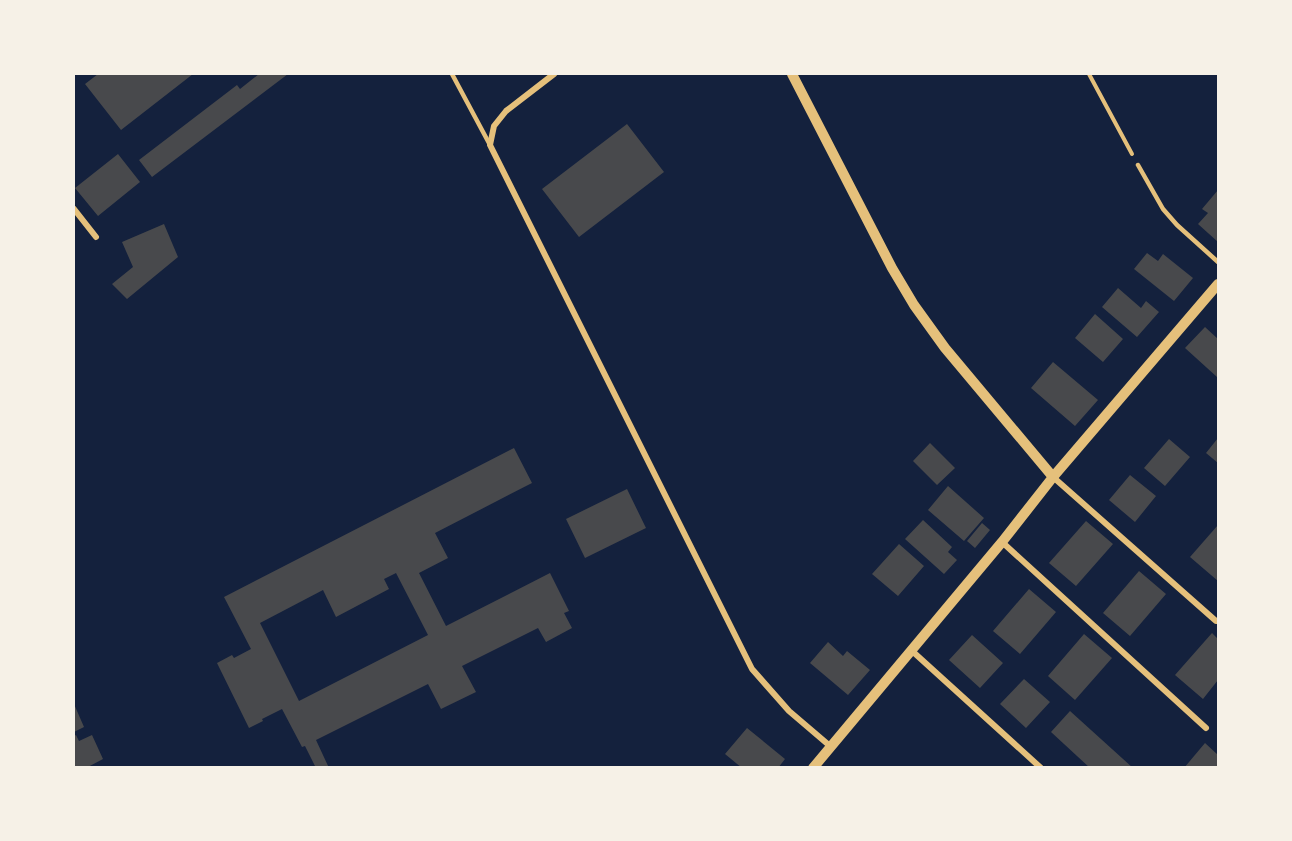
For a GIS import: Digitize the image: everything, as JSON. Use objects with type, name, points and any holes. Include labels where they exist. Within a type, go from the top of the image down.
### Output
[{"type":"street","points":[[554,74],[506,111],[494,126],[490,146],[752,669],[789,711],[830,746]]},
{"type":"street","points":[[792,74],[892,268],[914,305],[945,348],[1053,477],[1218,621]]},
{"type":"street","points":[[74,209],[96,237]]},
{"type":"street","points":[[813,768],[1002,542],[1053,477],[1217,289]]},
{"type":"street","points":[[1002,542],[1206,728]]},
{"type":"street","points":[[911,650],[1041,768]]},
{"type":"lane","points":[[452,74],[490,146]]},
{"type":"lane","points":[[1138,165],[1163,209],[1177,225],[1218,262]]},
{"type":"path","points":[[1089,74],[1138,165]]},
{"type":"building","points":[[98,74],[193,74],[121,130],[85,84]]},
{"type":"building","points":[[259,74],[288,74],[152,177],[139,160],[237,85],[240,89]]},
{"type":"building","points":[[627,124],[664,172],[579,237],[542,189]]},
{"type":"building","points":[[118,154],[140,182],[98,216],[75,188]]},
{"type":"building","points":[[1218,190],[1218,242],[1198,224],[1208,213],[1202,209]]},
{"type":"building","points":[[164,224],[178,257],[127,299],[112,284],[133,267],[122,242]]},
{"type":"building","points":[[1147,253],[1158,261],[1163,254],[1193,278],[1174,301],[1134,269]]},
{"type":"building","points":[[1118,288],[1141,308],[1146,301],[1159,312],[1137,337],[1102,307]]},
{"type":"building","points":[[1095,314],[1123,339],[1103,362],[1075,338]]},
{"type":"building","points":[[1205,327],[1218,339],[1217,377],[1185,348]]},
{"type":"building","points":[[1053,362],[1098,400],[1075,426],[1031,388]]},
{"type":"building","points":[[1218,438],[1218,463],[1206,453]]},
{"type":"building","points":[[1169,439],[1190,457],[1165,486],[1144,468]]},
{"type":"building","points":[[930,443],[955,468],[937,485],[913,461]]},
{"type":"building","points":[[514,448],[532,483],[435,533],[448,558],[419,573],[446,626],[550,573],[569,611],[564,613],[572,628],[546,642],[538,628],[462,666],[476,692],[441,709],[428,684],[316,740],[329,768],[316,768],[282,709],[249,728],[217,663],[232,655],[234,658],[251,649],[224,597]],"holes":[[[396,573],[428,635],[299,701],[260,623],[323,590],[336,617],[389,589],[384,579]]]},
{"type":"building","points":[[1130,475],[1156,496],[1135,522],[1109,500]]},
{"type":"building","points":[[948,486],[984,518],[964,541],[928,510]]},
{"type":"building","points":[[627,489],[646,528],[585,558],[566,519]]},
{"type":"building","points":[[923,520],[952,547],[948,552],[957,560],[944,574],[905,539]]},
{"type":"building","points":[[1086,521],[1113,544],[1076,586],[1049,563]]},
{"type":"building","points":[[982,523],[990,530],[975,548],[967,541]]},
{"type":"building","points":[[1218,525],[1218,581],[1190,557]]},
{"type":"building","points":[[899,544],[924,566],[898,596],[872,574]]},
{"type":"building","points":[[1139,571],[1166,594],[1130,636],[1103,613]]},
{"type":"building","points":[[1029,589],[1056,612],[1020,654],[993,631]]},
{"type":"building","points":[[1212,633],[1218,639],[1218,680],[1203,699],[1175,675]]},
{"type":"building","points":[[1084,634],[1112,658],[1075,700],[1048,676]]},
{"type":"building","points":[[972,635],[1003,663],[980,688],[949,660]]},
{"type":"building","points":[[828,642],[843,656],[847,651],[870,670],[848,695],[810,663]]},
{"type":"building","points":[[1024,679],[1050,702],[1026,728],[1000,704]]},
{"type":"building","points":[[74,704],[84,727],[74,732]]},
{"type":"building","points":[[1070,711],[1133,768],[1090,768],[1051,732]]},
{"type":"building","points":[[747,728],[785,759],[778,768],[742,768],[725,754]]},
{"type":"building","points":[[76,735],[79,741],[92,735],[103,759],[86,768],[74,768],[74,736]]},
{"type":"building","points":[[1205,743],[1218,755],[1218,768],[1184,768]]}]
